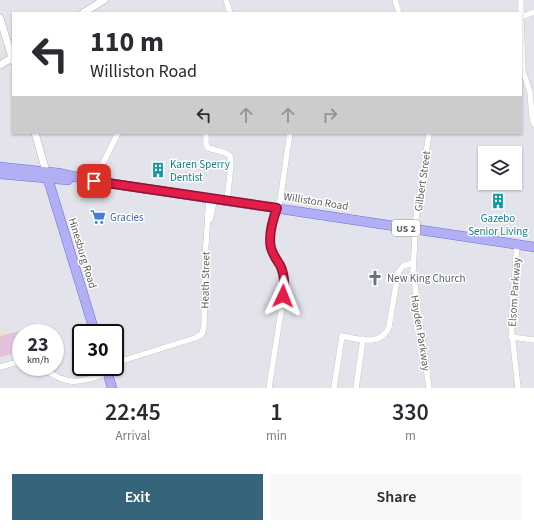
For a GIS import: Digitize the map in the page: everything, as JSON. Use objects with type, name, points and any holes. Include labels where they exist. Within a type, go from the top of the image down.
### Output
[{"type":"main road","name":"Williston Road","points":[[0,167],[47,176]]},
{"type":"main road","name":"Williston Road","points":[[0,174],[47,176],[94,181],[534,247]]},
{"type":"main road","name":"Hinesburg Road","points":[[47,176],[92,324]]},
{"type":"main road","points":[[109,376],[112,388]]},
{"type":"street","points":[[85,12],[104,0]]},
{"type":"street","points":[[226,0],[230,12]]},
{"type":"street","points":[[395,0],[399,12]]},
{"type":"street","points":[[521,12],[522,0]]},
{"type":"street","points":[[522,17],[534,12]]},
{"type":"street","points":[[0,18],[12,56]]},
{"type":"street","points":[[522,44],[523,71],[532,93],[532,117],[534,124]]},
{"type":"street","points":[[0,65],[12,59]]},
{"type":"street","points":[[35,134],[47,176]]},
{"type":"street","points":[[94,181],[118,134]]},
{"type":"street","points":[[206,134],[206,144],[208,148],[226,153],[230,156],[231,165],[227,200]]},
{"type":"street","points":[[268,388],[285,286],[284,274],[273,255],[271,247],[274,219],[290,134]]},
{"type":"street","name":"Gilbert Street","points":[[415,229],[429,134]]},
{"type":"street","name":"Heath Street","points":[[124,360],[195,338],[202,334],[204,326],[205,259],[212,198]]},
{"type":"street","name":"Hayden Parkway","points":[[415,229],[413,263],[414,285],[429,388]]},
{"type":"street","name":"Elsom Parkway","points":[[517,244],[511,314],[511,337],[518,388]]},
{"type":"street","points":[[334,388],[342,336],[376,340],[386,334],[390,327],[398,273],[403,266],[413,263]]},
{"type":"street","points":[[511,337],[534,340]]},
{"type":"street","points":[[356,388],[363,339]]},
{"type":"street","points":[[0,367],[12,364]]},
{"type":"street","points":[[54,376],[67,381],[88,379],[94,376]]},
{"type":"shaded area","points":[[12,333],[12,354],[0,357],[0,336]]},
{"type":"waterway","points":[[0,337],[7,329]]},
{"type":"place","name":"Karen Sperry Dentist","points":[[158,170]]},
{"type":"place","name":"Gazebo Senior Living","points":[[498,201]]},
{"type":"place","name":"Gracies","points":[[98,217]]},
{"type":"place","name":"New King Church","points":[[375,278]]},
{"type":"route","points":[[94,181],[277,208],[270,239],[273,255],[284,274],[285,286],[283,296]]}]
